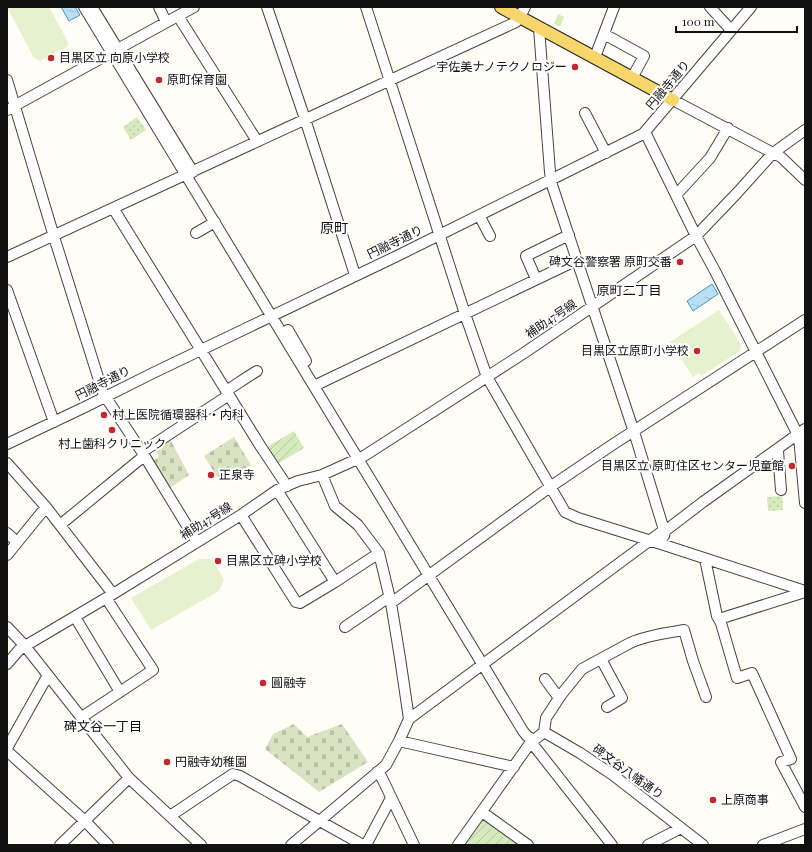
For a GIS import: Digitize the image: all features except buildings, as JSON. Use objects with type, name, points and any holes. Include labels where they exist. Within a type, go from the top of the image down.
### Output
[{"type":"main road","points":[[501,7],[522,12],[539,28],[672,100]]},
{"type":"street","points":[[84,7],[115,51]]},
{"type":"street","points":[[92,7],[115,51],[485,662],[536,742],[612,845]]},
{"type":"street","points":[[159,7],[166,22]]},
{"type":"street","points":[[11,108],[194,7]]},
{"type":"street","points":[[267,7],[355,275]]},
{"type":"street","points":[[366,7],[465,314],[487,377],[567,514],[805,592]]},
{"type":"street","points":[[595,57],[614,7]]},
{"type":"street","points":[[710,7],[731,30]]},
{"type":"street","name":"円融寺通り","points":[[7,444],[399,255],[643,134],[751,7]]},
{"type":"street","points":[[7,257],[516,22],[522,12]]},
{"type":"street","points":[[178,16],[257,142]]},
{"type":"street","points":[[539,28],[552,185],[665,531],[661,544]]},
{"type":"street","points":[[604,34],[644,56],[632,78]]},
{"type":"street","points":[[7,80],[11,108],[54,235],[105,397],[143,454],[197,542]]},
{"type":"street","points":[[672,100],[774,152],[805,180]]},
{"type":"street","points":[[585,113],[606,153]]},
{"type":"street","points":[[676,195],[710,158],[728,128]]},
{"type":"street","name":"補助47号線","points":[[7,664],[19,650],[25,646],[241,515],[277,490],[322,475],[361,457],[487,377],[592,307],[696,236],[774,152],[805,130]]},
{"type":"street","points":[[645,132],[696,236],[756,352],[801,432],[799,437],[805,503]]},
{"type":"street","points":[[189,173],[214,222],[275,315]]},
{"type":"street","points":[[113,208],[286,486]]},
{"type":"street","points":[[479,215],[490,236]]},
{"type":"street","points":[[196,233],[214,222]]},
{"type":"street","points":[[536,279],[526,256],[569,235]]},
{"type":"street","points":[[317,385],[576,260]]},
{"type":"street","points":[[7,290],[54,422]]},
{"type":"street","points":[[345,627],[386,599],[390,601],[431,574],[550,487],[805,320]]},
{"type":"street","points":[[60,525],[143,454],[228,393],[242,380],[258,371]]},
{"type":"street","points":[[291,845],[386,765],[409,719],[703,502],[801,432]]},
{"type":"street","points":[[777,449],[781,490]]},
{"type":"street","points":[[7,463],[46,506],[60,525],[109,596],[153,670],[82,717]]},
{"type":"street","points":[[322,475],[335,506],[358,525],[379,553],[390,601],[409,719]]},
{"type":"street","points":[[277,490],[335,582]]},
{"type":"street","points":[[7,555],[46,506]]},
{"type":"street","points":[[241,515],[296,602],[300,603],[379,553]]},
{"type":"street","points":[[7,533],[17,542]]},
{"type":"street","points":[[705,559],[717,616],[721,623],[737,678],[752,673],[791,759],[781,762],[805,807]]},
{"type":"street","points":[[719,619],[805,592]]},
{"type":"street","points":[[75,616],[120,692]]},
{"type":"street","points":[[7,627],[25,646],[129,778],[201,845]]},
{"type":"street","points":[[458,845],[514,767],[544,732],[546,718],[559,698],[582,670],[635,640],[684,630],[706,697]]},
{"type":"street","points":[[601,659],[622,698],[607,707]]},
{"type":"street","points":[[48,675],[7,750],[85,821],[108,845]]},
{"type":"street","points":[[545,679],[559,698]]},
{"type":"street","name":"碑文谷八幡通り","points":[[544,732],[580,753],[613,775],[703,845]]},
{"type":"street","points":[[399,741],[514,767]]},
{"type":"street","points":[[536,742],[620,845]]},
{"type":"street","points":[[377,772],[381,776],[414,845]]},
{"type":"street","points":[[170,816],[233,774],[240,776],[364,845],[391,798]]},
{"type":"street","points":[[60,845],[129,778]]},
{"type":"street","points":[[482,812],[528,845]]},
{"type":"street","points":[[648,845],[681,828]]},
{"type":"street","points":[[763,845],[805,829]]},
{"type":"green space","points":[[7,7],[49,7],[67,40],[68,46],[40,61],[34,58]]},
{"type":"green space","points":[[558,14],[564,17],[560,27],[554,24]]},
{"type":"green space","points":[[137,117],[146,130],[131,140],[123,127]]},
{"type":"green space","points":[[719,310],[741,344],[740,351],[701,376],[699,373],[693,377],[670,342]]},
{"type":"green space","points":[[294,431],[304,448],[276,465],[265,448]]},
{"type":"green space","points":[[234,437],[251,465],[236,474],[233,469],[218,478],[204,456]]},
{"type":"green space","points":[[170,439],[189,475],[167,490],[151,462],[159,457],[155,449],[160,444]]},
{"type":"green space","points":[[782,496],[783,510],[768,511],[767,497]]},
{"type":"green space","points":[[199,559],[212,559],[224,580],[219,591],[151,630],[131,598]]},
{"type":"green space","points":[[294,724],[307,737],[342,724],[368,762],[319,792],[265,749],[273,734]]},
{"type":"green space","points":[[484,818],[522,845],[466,845]]},
{"type":"water","points":[[61,7],[75,7],[80,15],[69,21]]},
{"type":"water","points":[[712,284],[718,294],[693,311],[687,301]]},
{"type":"place","name":"目黒区立 向原小学校","points":[[51,58]]},
{"type":"place","name":"宇佐美ナノテクノロジー","points":[[575,67]]},
{"type":"place","name":"原町保育園","points":[[159,80]]},
{"type":"place","name":"碑文谷警察署 原町交番","points":[[680,262]]},
{"type":"place","name":"目黒区立原町小学校","points":[[697,351]]},
{"type":"place","name":"村上医院循環器科・内科","points":[[104,415]]},
{"type":"place","name":"村上歯科クリニック","points":[[112,430]]},
{"type":"place","name":"目黒区立 原町住区センター児童館","points":[[792,466]]},
{"type":"place","name":"正泉寺","points":[[211,475]]},
{"type":"place","name":"目黒区立碑小学校","points":[[218,561]]},
{"type":"place","name":"圓融寺","points":[[263,683]]},
{"type":"place","name":"円融寺幼稚園","points":[[167,762]]},
{"type":"place","name":"上原商事","points":[[713,800]]},
{"type":"district","name":"原町","points":[[334,228]]},
{"type":"district","name":"原町二丁目","points":[[629,290]]},
{"type":"district","name":"碑文谷一丁目","points":[[103,726]]}]
